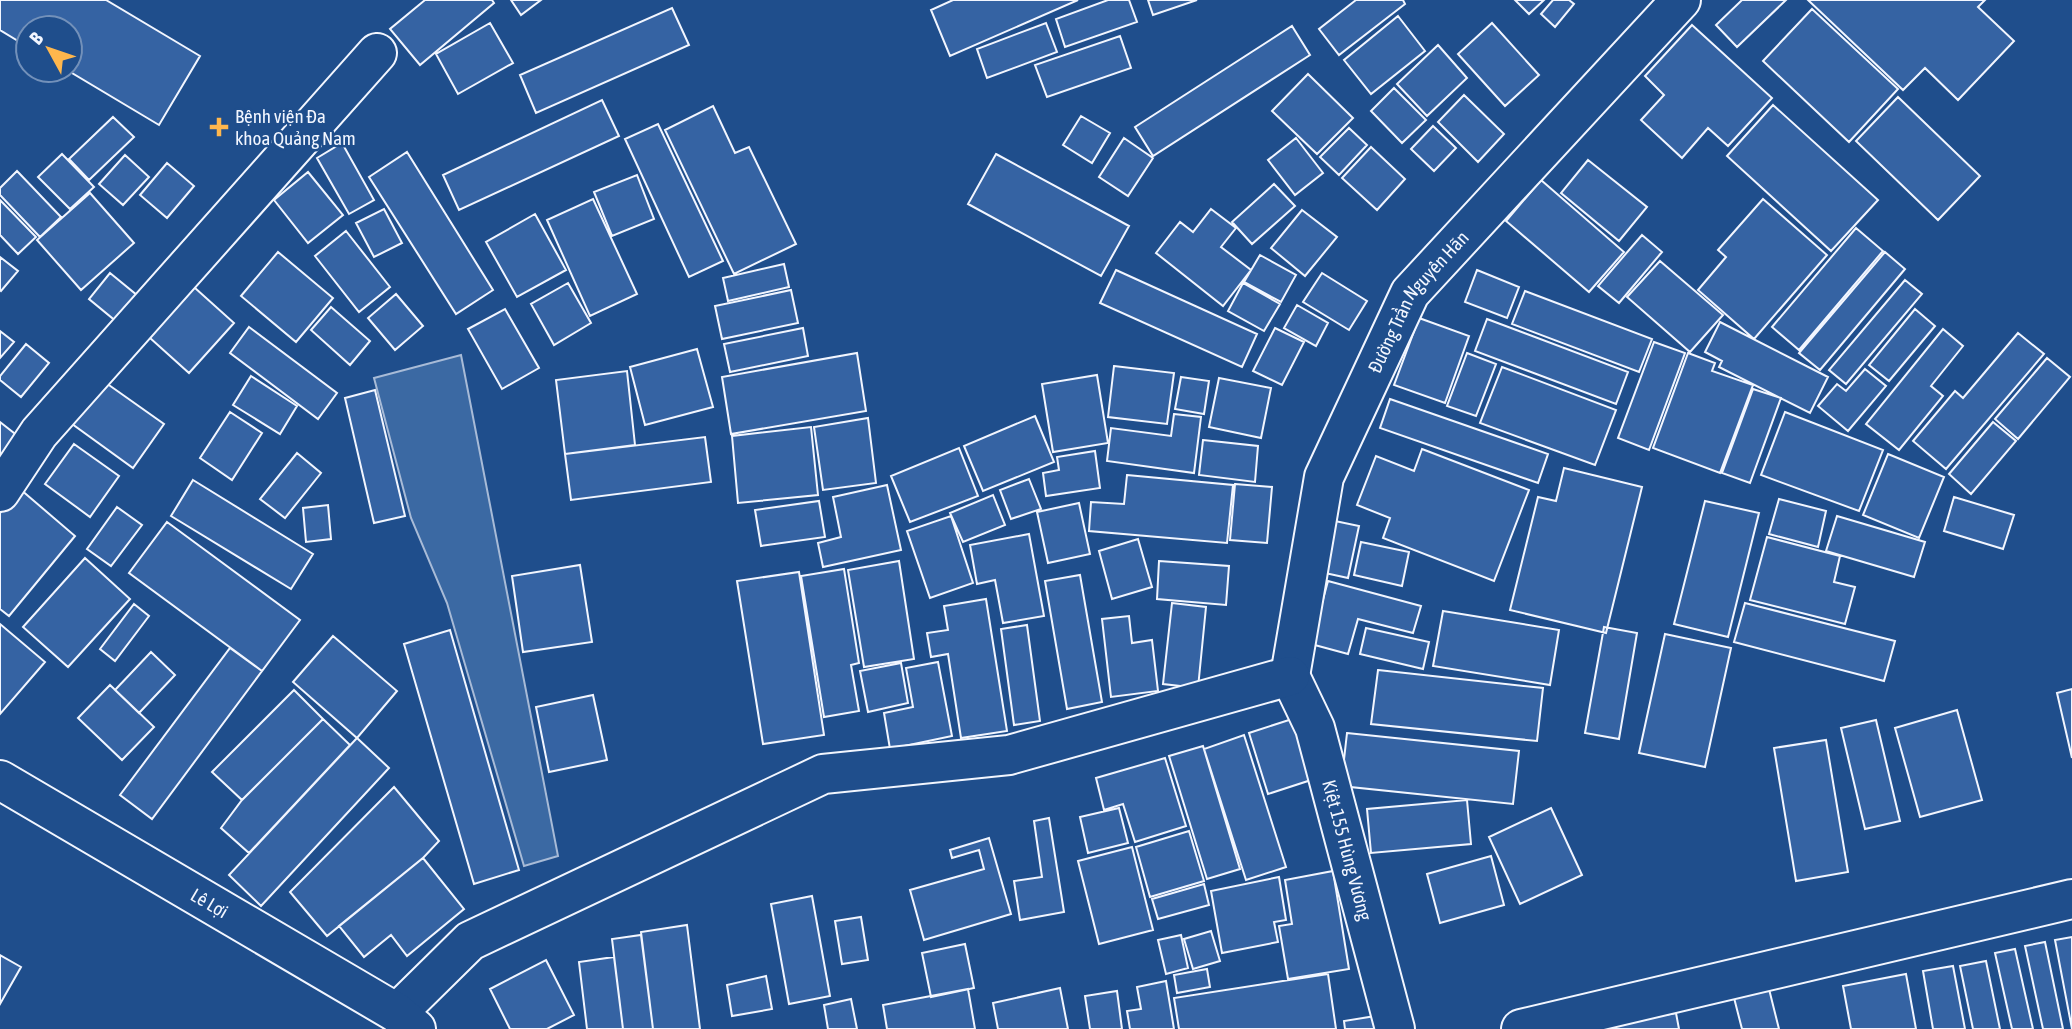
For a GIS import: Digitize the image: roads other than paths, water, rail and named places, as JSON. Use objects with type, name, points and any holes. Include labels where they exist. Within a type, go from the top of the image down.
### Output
[{"type":"street","name":"Đường Trần Nguyên Hãn","points":[[1290,676],[1324,477],[1410,293],[1681,0]]},
{"type":"street","points":[[0,492],[39,433],[377,53]]},
{"type":"street","points":[[407,1021],[470,941],[823,774],[1009,755],[1290,676]]},
{"type":"street","name":"Kiệt 155 Hùng Vương","points":[[1290,676],[1315,728],[1395,1029]]},
{"type":"street","name":"Lê Lợi","points":[[0,780],[407,1021]]},
{"type":"street","points":[[1521,1029],[2072,899]]},
{"type":"water","points":[[461,355],[558,856],[524,866],[447,603],[411,518],[374,378]]},
{"type":"place","name":"Bệnh viện Đa khoa Quảng Nam","points":[[219,127]]}]
